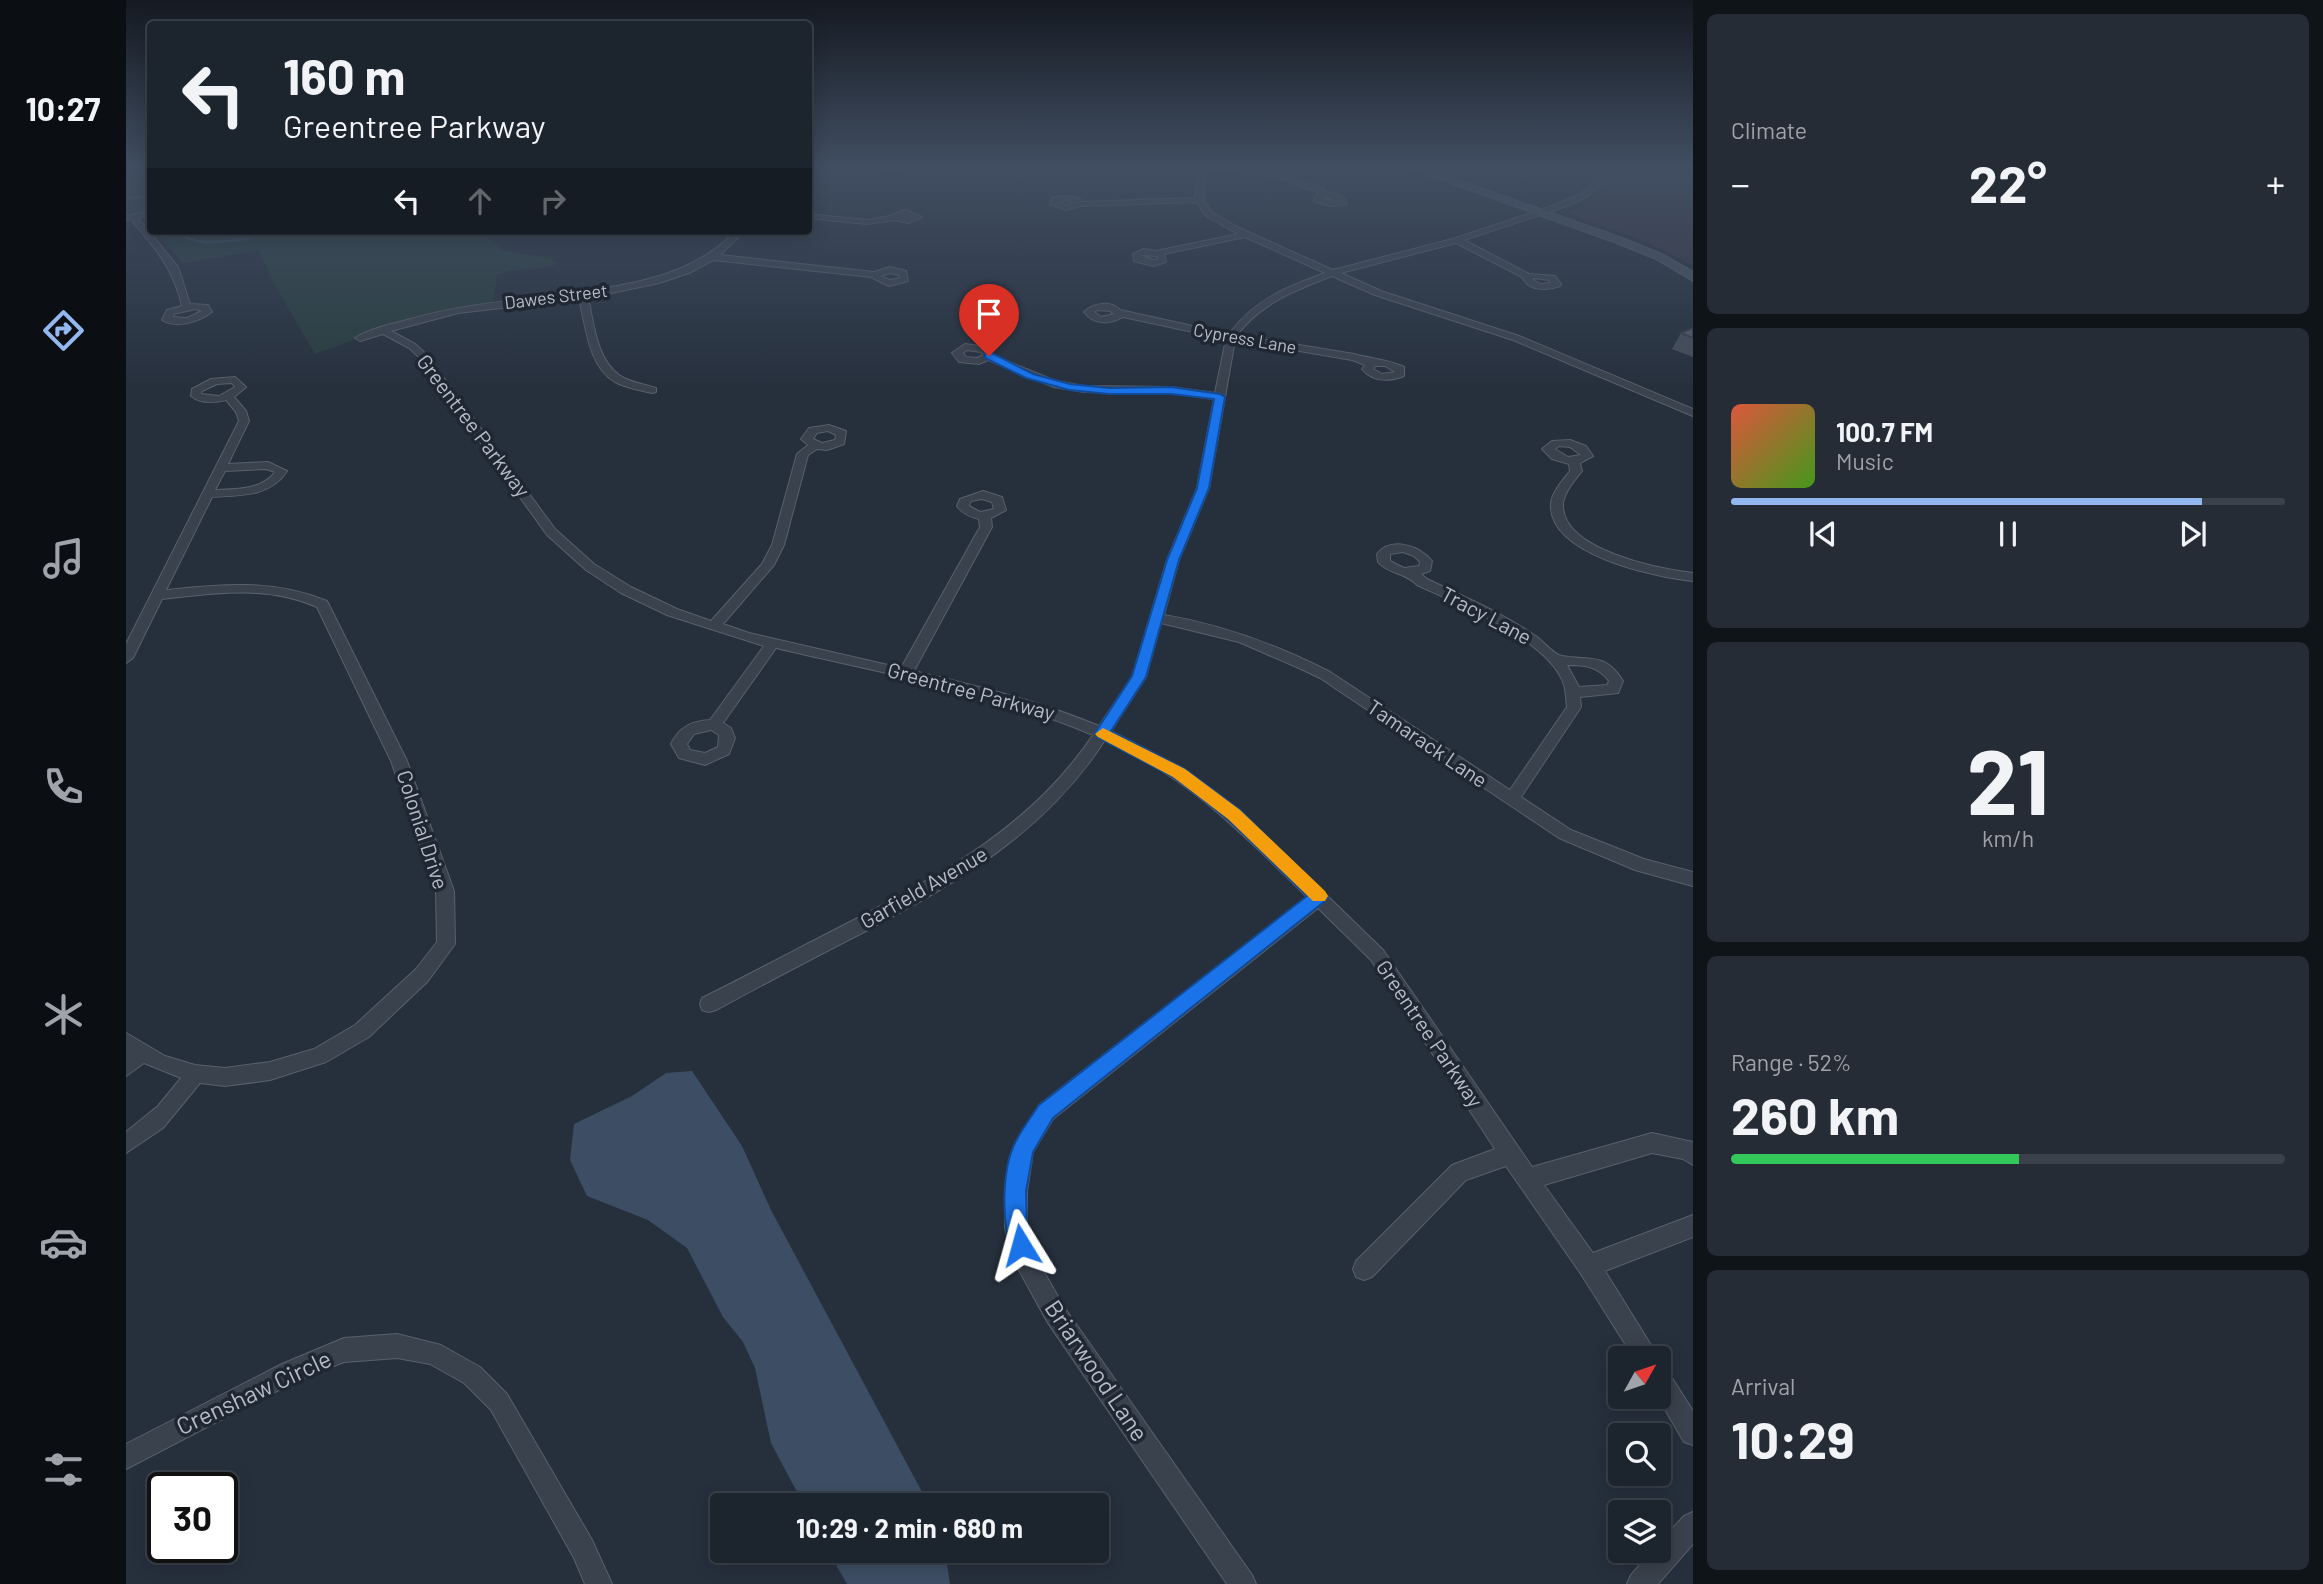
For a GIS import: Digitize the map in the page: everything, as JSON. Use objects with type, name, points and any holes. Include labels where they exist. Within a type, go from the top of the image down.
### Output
[{"type":"street","points":[[150,240],[178,270],[186,306]]},
{"type":"street","name":"Dawes Street","points":[[360,338],[460,309],[643,285],[692,268],[712,257],[731,240]]},
{"type":"street","points":[[1158,254],[1219,240]]},
{"type":"street","points":[[1258,240],[1406,304],[1527,342],[1693,413]]},
{"type":"street","points":[[1455,240],[1486,253],[1527,276]]},
{"type":"street","name":"Garfield Avenue","points":[[709,1004],[935,886],[1001,843],[1049,800],[1081,765],[1139,677],[1173,560],[1203,488],[1231,337],[1237,324],[1255,309],[1294,288],[1333,273],[1455,240]]},
{"type":"street","points":[[1613,240],[1660,257],[1693,276]]},
{"type":"street","points":[[712,257],[876,275]]},
{"type":"street","points":[[582,294],[603,364],[625,382],[652,390]]},
{"type":"street","name":"Cypress Lane","points":[[1119,313],[1231,337],[1354,357],[1371,364]]},
{"type":"street","name":"Greentree Parkway","points":[[383,330],[412,346],[424,357],[551,532],[568,549],[626,590],[672,612],[714,626],[773,643],[988,693],[1067,718],[1179,773],[1234,815],[1377,955],[1510,1154],[1590,1265],[1640,1346]]},
{"type":"street","points":[[988,357],[1054,384],[1084,389],[1171,390],[1220,397]]},
{"type":"street","points":[[126,657],[210,494],[244,421],[241,411],[228,396]]},
{"type":"street","points":[[714,626],[768,565],[778,545],[803,454],[815,445]]},
{"type":"street","points":[[1574,461],[1576,471],[1564,486],[1557,505],[1562,523],[1577,538],[1617,561],[1645,570],[1693,577]]},
{"type":"street","points":[[210,494],[265,486],[279,478],[281,471],[268,465],[222,468]]},
{"type":"street","points":[[905,674],[986,527],[985,516]]},
{"type":"street","name":"Tracy Lane","points":[[1413,573],[1422,582],[1526,635],[1559,661],[1576,692]]},
{"type":"street","name":"Colonial Drive","points":[[126,1067],[133,1047],[195,1074],[225,1077],[270,1071],[319,1055],[362,1031],[422,975],[446,944],[445,891],[399,761],[322,604],[300,593],[251,587],[157,595]]},
{"type":"street","name":"Tamarack Lane","points":[[1157,618],[1242,636],[1293,658],[1325,675],[1565,834],[1601,851],[1693,879]]},
{"type":"street","points":[[714,726],[773,643]]},
{"type":"street","points":[[1511,800],[1574,707],[1576,692],[1613,690],[1616,681],[1608,670],[1593,662],[1559,661]]},
{"type":"street","name":"Briarwood Lane","points":[[1243,1584],[1049,1305],[1026,1263],[1016,1228],[1016,1191],[1023,1149],[1046,1112],[1319,897]]},
{"type":"street","points":[[126,1143],[150,1129],[176,1103],[195,1074]]},
{"type":"street","points":[[1528,1179],[1652,1143],[1689,1150],[1693,1155]]},
{"type":"street","points":[[1364,1269],[1459,1172],[1510,1154]]},
{"type":"street","points":[[1590,1265],[1693,1226]]},
{"type":"street","name":"Crenshaw Circle","points":[[126,1457],[290,1373],[344,1350],[397,1346],[433,1353],[472,1375],[499,1402],[583,1549],[599,1584]]},
{"type":"street","points":[[1671,1397],[1693,1433]]},
{"type":"street","points":[[1640,1584],[1693,1525]]},
{"type":"shaded area","points":[[1643,240],[1693,240],[1693,265]]},
{"type":"green space","points":[[163,240],[491,240],[504,251],[550,258],[557,264],[497,275],[493,305],[398,324],[315,354],[272,280],[259,250],[183,263]]},
{"type":"water","points":[[692,1071],[742,1146],[771,1210],[923,1493],[798,1493],[771,1443],[755,1368],[743,1342],[723,1317],[687,1248],[648,1220],[587,1196],[570,1160],[574,1124],[632,1096],[666,1073]]},
{"type":"water","points":[[835,1563],[947,1563],[950,1584],[847,1584]]},
{"type":"building","points":[[1693,328],[1693,338],[1681,333]]},
{"type":"waterway","points":[[192,240],[240,240]]},
{"type":"slow traffic","points":[[1103,734],[1179,773],[1234,815],[1319,896]]},
{"type":"route","points":[[989,356],[1030,376],[1069,387],[1109,391],[1171,390],[1220,397],[1203,488],[1189,516],[1173,560],[1139,677],[1102,733],[1179,773],[1234,815],[1319,897],[1046,1112],[1023,1149],[1016,1191],[1016,1228],[1021,1245]]}]
